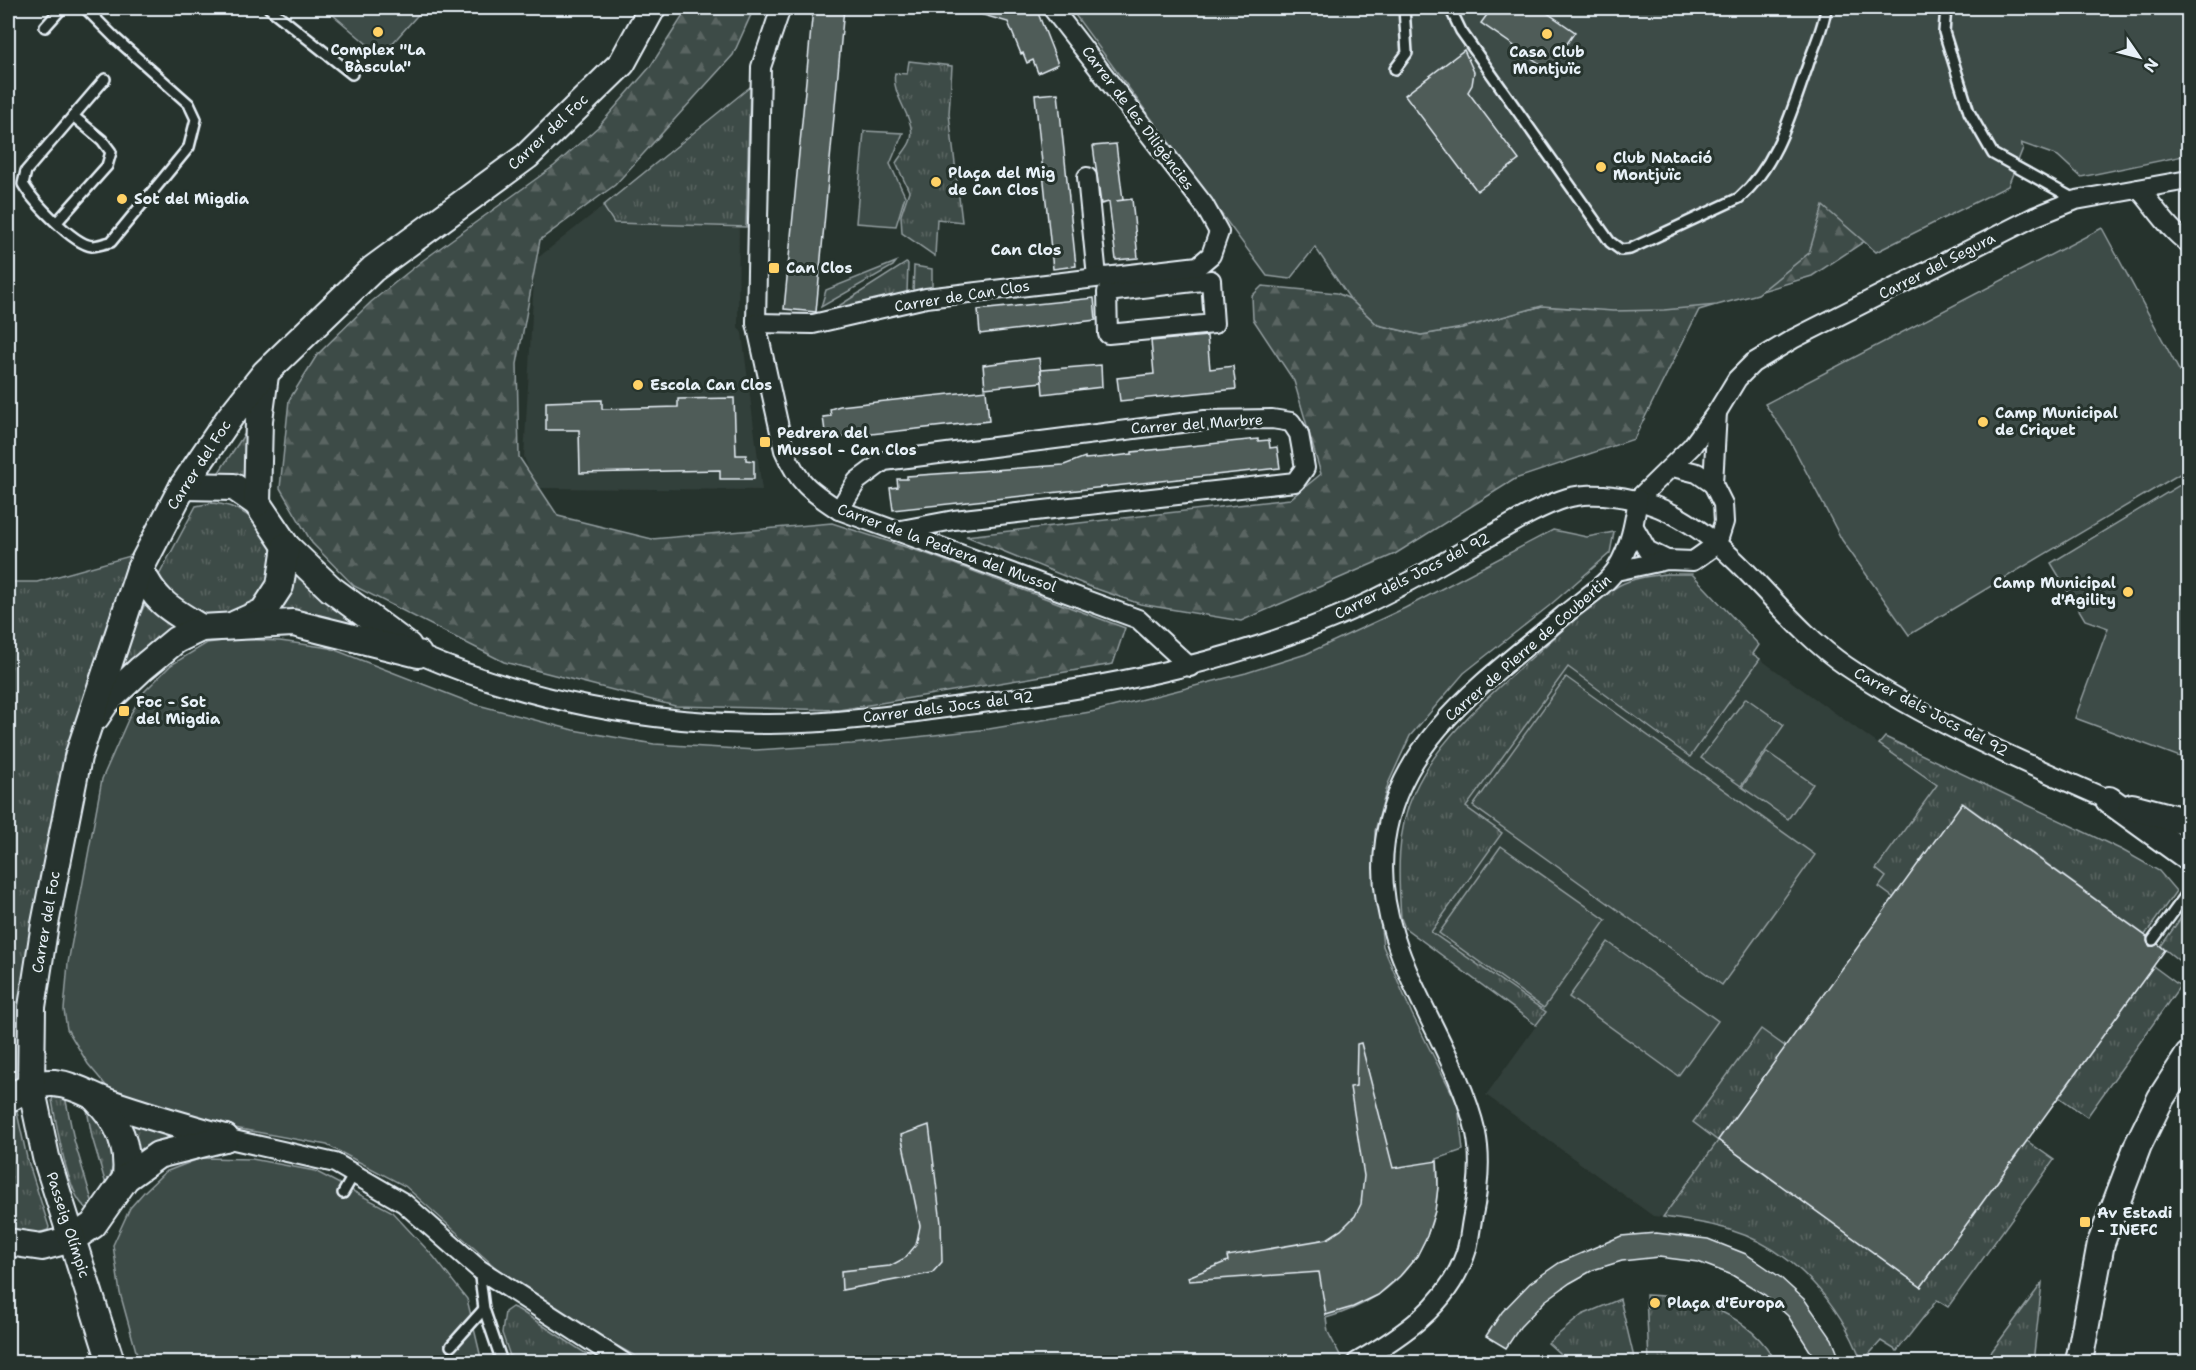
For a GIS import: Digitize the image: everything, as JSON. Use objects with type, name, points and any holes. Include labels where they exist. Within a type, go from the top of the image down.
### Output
[{"type":"street","name":"Carrer del Foc","points":[[31,1086],[32,1007],[35,987],[49,901],[84,734],[140,569],[183,486],[230,417],[265,373],[373,269],[527,156],[622,63],[652,8]]},
{"type":"street","name":"Carrer de la Pedrera del Mussol","points":[[781,8],[763,52],[761,67],[756,323],[784,450],[790,463],[810,491],[839,510],[1138,619],[1190,667]]},
{"type":"street","name":"Carrer de les Diligències","points":[[1052,8],[1204,205],[1219,232]]},
{"type":"street","points":[[1087,177],[1097,277]]},
{"type":"street","name":"Carrer del Segura","points":[[1638,499],[1656,479],[1673,466],[1717,412],[1737,379],[1753,363],[1773,351],[2034,217],[2076,200],[2188,180]]},
{"type":"street","points":[[2139,189],[2162,215],[2172,231],[2188,243]]},
{"type":"street","name":"Carrer de Can Clos","points":[[756,323],[813,324],[926,298],[1198,266],[1211,255],[1219,232]]},
{"type":"street","points":[[1211,280],[1214,324],[1108,334],[1107,292],[1211,280]]},
{"type":"street","points":[[257,503],[259,420],[265,373]]},
{"type":"street","name":"Carrer del Segura","points":[[1717,412],[1713,484],[1723,504],[1724,522],[1717,543]]},
{"type":"street","name":"Carrer del Marbre","points":[[839,510],[857,481],[884,460],[1205,420],[1272,419],[1292,422],[1299,434],[1305,468],[1295,482],[954,520],[896,531]]},
{"type":"street","points":[[1673,466],[1697,473],[1713,484]]},
{"type":"street","points":[[183,486],[234,487],[257,503],[286,546],[331,588],[418,654]]},
{"type":"street","name":"Carrer dels Jocs del 92","points":[[418,654],[544,697],[678,720],[772,724],[882,716],[1021,698],[1137,680],[1276,642],[1365,604],[1518,520],[1570,497],[1606,495],[1638,499],[1664,508],[1693,524],[1717,543],[1796,625],[1848,667],[1977,738],[2109,800]]},
{"type":"street","name":"Carrer de Pierre de Coubertin","points":[[1358,1362],[1416,1324],[1448,1289],[1466,1255],[1479,1187],[1476,1135],[1464,1094],[1390,929],[1385,888],[1384,842],[1394,800],[1422,746],[1448,714],[1616,571],[1634,527],[1638,499]]},
{"type":"street","points":[[1634,527],[1647,550],[1667,560]]},
{"type":"street","name":"Carrer de Pierre de Coubertin","points":[[1616,571],[1667,560],[1693,561],[1717,543]]},
{"type":"street","points":[[234,626],[263,612],[280,586],[286,546]]},
{"type":"street","points":[[140,569],[151,592],[173,611],[201,628]]},
{"type":"street","points":[[84,734],[106,702],[141,669],[176,640],[201,628],[293,623],[418,654]]},
{"type":"street","points":[[2109,800],[2188,822]]},
{"type":"street","points":[[2109,800],[2165,838],[2188,857]]},
{"type":"street","points":[[2079,1362],[2104,1233],[2139,1145],[2161,1098],[2188,1056]]},
{"type":"street","points":[[8,1099],[31,1086],[52,1083],[75,1086],[94,1097],[225,1138],[335,1163],[405,1203],[479,1269],[623,1362]]},
{"type":"street","name":"Passeig Olímpic","points":[[31,1086],[45,1157],[111,1362]]},
{"type":"street","points":[[94,1097],[109,1112],[121,1130],[127,1162],[126,1178]]},
{"type":"street","points":[[8,1242],[42,1247],[72,1239],[93,1225],[126,1178],[158,1155],[225,1138]]},
{"type":"lane","points":[[45,27],[62,8]]},
{"type":"lane","points":[[85,8],[189,104],[196,119],[189,147],[111,242],[92,246],[77,241],[28,195],[23,184],[26,171],[105,79]]},
{"type":"lane","points":[[269,8],[352,74]]},
{"type":"lane","points":[[1395,69],[1407,53],[1404,8]]},
{"type":"lane","points":[[1450,8],[1461,31],[1484,64],[1610,242],[1621,250],[1630,249],[1739,198],[1753,186],[1766,169],[1785,130],[1826,8]]},
{"type":"lane","points":[[1946,8],[1944,32],[1969,112],[1993,154],[2076,200]]},
{"type":"lane","points":[[57,222],[107,166],[111,152],[102,140],[73,116]]},
{"type":"lane","points":[[2153,940],[2188,892]]},
{"type":"lane","points":[[343,1193],[354,1174]]},
{"type":"lane","points":[[479,1269],[484,1309],[502,1362]]},
{"type":"lane","points":[[451,1346],[484,1309]]},
{"type":"shaded area","name":"Escola Can Clos","points":[[603,206],[613,223],[739,228],[738,327],[742,333],[762,490],[536,488],[524,457],[535,260]]},
{"type":"shaded area","points":[[1760,659],[2165,950],[1921,1287],[1718,1141],[1663,1217],[1653,1216],[1486,1095],[1546,1012],[1431,932],[1501,833],[1466,807],[1568,666],[1690,757]]},
{"type":"green space","name":"Complex \"La Bàscula\"","points":[[325,8],[424,8],[381,56]]},
{"type":"green space","points":[[688,8],[754,8],[733,55],[615,185],[540,240],[517,364],[519,457],[558,516],[652,539],[832,523],[930,555],[1125,628],[1113,664],[839,710],[675,706],[504,662],[354,586],[312,543],[280,488],[289,400],[317,355],[371,302],[422,261],[554,166],[598,127],[650,67]]},
{"type":"green space","name":"Club Natació Montjuïc","points":[[1070,8],[2188,8],[2188,155],[2081,177],[2058,156],[2021,143],[2023,148],[2008,186],[1876,252],[1823,206],[1809,253],[1758,294],[1717,305],[1664,310],[1613,311],[1542,306],[1462,328],[1421,335],[1378,325],[1350,299],[1315,247],[1290,279],[1267,276]]},
{"type":"green space","points":[[909,61],[952,66],[949,114],[962,222],[937,219],[935,256],[902,233],[901,215],[909,191],[896,163],[909,145],[912,134],[908,117],[896,91],[895,73],[907,74]]},
{"type":"green space","points":[[750,87],[746,227],[614,223],[603,206]]},
{"type":"green space","points":[[864,131],[903,133],[890,164],[905,196],[896,226],[856,223]]},
{"type":"green space","points":[[1789,175],[1877,233],[1812,276],[1699,310],[1634,439],[1515,479],[1395,554],[1241,621],[1140,604],[1091,587],[966,536],[1290,499],[1321,474],[1294,381],[1253,319],[1252,296],[1262,286],[1337,293],[1350,299],[1378,325],[1421,335],[1462,328],[1542,306],[1584,309]]},
{"type":"green space","name":"Camp Municipal de Criquet","points":[[2102,228],[2188,387],[2188,469],[1909,635],[1842,540],[1790,441],[1765,404]]},
{"type":"green space","points":[[896,262],[893,266],[821,307],[826,290]]},
{"type":"green space","points":[[906,263],[908,264],[907,293],[831,311]]},
{"type":"green space","points":[[914,266],[932,269],[932,287],[913,292]]},
{"type":"green space","points":[[254,420],[251,488],[215,478]]},
{"type":"green space","name":"Camp Municipal d'Agility","points":[[2188,480],[2188,760],[2075,718],[2108,628],[2085,620],[2051,563]]},
{"type":"green space","points":[[212,503],[231,507],[247,515],[260,527],[269,542],[273,558],[272,575],[265,591],[252,606],[213,620],[174,603],[158,577],[196,506]]},
{"type":"green space","points":[[1553,530],[1587,537],[1614,532],[1610,553],[1549,606],[1464,673],[1410,736],[1388,784],[1375,831],[1375,876],[1383,946],[1412,1014],[1458,1105],[1463,1150],[1437,1159],[1438,1188],[1434,1215],[1413,1261],[1397,1280],[1377,1296],[1326,1318],[1328,1332],[1342,1359],[1335,1362],[646,1362],[574,1322],[505,1276],[405,1186],[327,1145],[197,1121],[108,1088],[88,1064],[67,1029],[64,1010],[68,963],[102,779],[131,713],[145,691],[171,665],[207,643],[239,639],[280,641],[330,648],[474,704],[573,730],[654,744],[756,750],[852,744],[989,729],[1096,711],[1246,673],[1306,654],[1405,608]]},
{"type":"green space","points":[[148,551],[84,734],[31,1086],[8,1099],[8,582],[37,582]]},
{"type":"green space","points":[[291,564],[370,628],[270,613]]},
{"type":"green space","points":[[1666,574],[1692,574],[1759,645],[1753,654],[1760,659],[1690,757],[1568,667],[1466,807],[1502,833],[1431,932],[1546,1012],[1536,1025],[1405,928],[1401,918],[1399,870],[1401,838],[1408,807],[1426,770],[1441,749],[1476,709],[1516,672],[1585,610],[1618,586],[1630,581]]},
{"type":"green space","points":[[147,600],[181,630],[116,680],[129,638]]},
{"type":"green space","points":[[1566,677],[1815,855],[1722,985],[1473,806]]},
{"type":"green space","points":[[1746,698],[1784,725],[1741,786],[1701,758]]},
{"type":"green space","points":[[1885,737],[2122,850],[2159,871],[2176,891],[2145,935],[1963,803],[1894,898],[1879,887],[1886,877],[1876,869],[1937,785],[1879,744]]},
{"type":"green space","points":[[1767,752],[1813,784],[1788,819],[1742,787]]},
{"type":"green space","points":[[1501,846],[1606,920],[1544,1008],[1439,933]]},
{"type":"green space","points":[[2187,909],[2188,913],[2188,968],[2161,946]]},
{"type":"green space","points":[[1608,942],[1718,1021],[1678,1076],[1569,997]]},
{"type":"green space","points":[[2153,966],[2180,986],[2087,1117],[2059,1097]]},
{"type":"green space","points":[[1761,1029],[1786,1047],[1718,1140],[1921,1287],[2027,1141],[2054,1160],[1948,1307],[1937,1300],[1897,1351],[1881,1341],[1862,1362],[1853,1340],[1827,1299],[1794,1265],[1774,1250],[1730,1230],[1663,1217],[1718,1141],[1693,1122]]},
{"type":"green space","points":[[65,1096],[74,1140],[93,1204],[87,1208],[80,1202],[74,1191],[56,1125],[52,1100],[53,1097]]},
{"type":"green space","points":[[86,1104],[109,1128],[115,1158],[107,1188],[92,1137]]},
{"type":"green space","points":[[16,1108],[27,1158],[49,1227],[48,1230],[35,1234],[8,1231],[8,1112]]},
{"type":"green space","points":[[126,1120],[186,1136],[134,1161]]},
{"type":"green space","points":[[201,1158],[252,1159],[315,1171],[391,1211],[434,1257],[467,1299],[482,1362],[139,1362],[120,1293],[113,1245],[130,1208],[144,1192],[165,1172]]},
{"type":"green space","points":[[2042,1283],[2033,1362],[1984,1362]]},
{"type":"green space","points":[[1646,1295],[1684,1299],[1720,1311],[1737,1320],[1752,1332],[1776,1362],[1649,1362]]},
{"type":"green space","points":[[1620,1299],[1635,1362],[1569,1362],[1548,1343],[1582,1315]]},
{"type":"green space","points":[[512,1307],[599,1362],[512,1362],[502,1333],[505,1312]]},
{"type":"building","points":[[813,8],[844,8],[816,312],[784,309]]},
{"type":"building","points":[[974,8],[1036,8],[1058,64],[1038,73],[1033,60],[1027,63],[1023,53],[1021,54],[1008,22],[973,12]]},
{"type":"building","points":[[1492,8],[1540,8],[1575,32],[1549,70],[1481,23]]},
{"type":"building","points":[[1464,50],[1474,72],[1472,85],[1468,92],[1519,160],[1477,191],[1405,95]]},
{"type":"building","points":[[1058,93],[1076,266],[1053,269],[1035,95]]},
{"type":"building","points":[[1116,144],[1123,200],[1116,201],[1132,199],[1138,258],[1116,260],[1109,202],[1101,204],[1093,146]]},
{"type":"building","points":[[1094,298],[1096,320],[980,334],[978,310]]},
{"type":"building","points":[[1207,336],[1210,369],[1233,366],[1236,389],[1120,401],[1117,378],[1154,374],[1151,341]]},
{"type":"building","points":[[1039,358],[1042,382],[985,388],[983,365]]},
{"type":"building","points":[[1101,365],[1102,387],[1043,394],[1041,370]]},
{"type":"building","points":[[986,390],[989,421],[826,439],[823,417],[831,416],[830,409]]},
{"type":"building","points":[[734,398],[736,455],[746,455],[746,460],[754,461],[754,479],[720,479],[720,470],[580,473],[579,430],[546,430],[546,402],[602,400],[602,409],[678,407],[678,399]]},
{"type":"building","points":[[1258,439],[1258,441],[1269,440],[1270,448],[1277,447],[1280,468],[893,510],[890,488],[898,487],[897,479],[907,479],[907,476],[1064,465],[1085,457],[1085,459],[1108,457],[1132,454],[1132,452]]},
{"type":"building","points":[[1962,803],[2147,937],[2150,946],[2158,944],[2165,950],[1921,1287],[1718,1140]]},
{"type":"building","points":[[1361,1043],[1393,1168],[1437,1161],[1438,1187],[1435,1211],[1427,1236],[1417,1256],[1400,1276],[1378,1295],[1353,1307],[1326,1315],[1319,1272],[1189,1281],[1188,1277],[1228,1261],[1227,1256],[1327,1239],[1341,1230],[1355,1216],[1361,1204],[1364,1176],[1350,1087],[1356,1086],[1357,1044]]},
{"type":"building","points":[[929,1125],[941,1223],[942,1262],[932,1273],[842,1290],[841,1271],[890,1266],[905,1258],[916,1245],[920,1226],[901,1135]]},
{"type":"building","points":[[1656,1233],[1708,1239],[1746,1254],[1780,1277],[1805,1300],[1832,1339],[1841,1362],[1817,1362],[1788,1316],[1765,1295],[1732,1275],[1698,1262],[1659,1257],[1622,1261],[1593,1270],[1570,1283],[1545,1301],[1520,1327],[1506,1348],[1486,1336],[1502,1312],[1530,1283],[1559,1263],[1621,1236]]},
{"type":"place","name":"Complex \"La Bàscula\"","points":[[378,32]]},
{"type":"place","name":"Casa Club Montjuïc","points":[[1547,34]]},
{"type":"place","name":"Club Natació Montjuïc","points":[[1601,167]]},
{"type":"place","name":"Plaça del Mig de Can Clos","points":[[936,182]]},
{"type":"place","name":"Sot del Migdia","points":[[122,199]]},
{"type":"place","name":"Can Clos","points":[[774,268]]},
{"type":"place","name":"Escola Can Clos","points":[[638,385]]},
{"type":"place","name":"Camp Municipal de Criquet","points":[[1983,422]]},
{"type":"place","name":"Pedrera del Mussol - Can Clos","points":[[765,442]]},
{"type":"place","name":"Camp Municipal d'Agility","points":[[2128,592]]},
{"type":"place","name":"Foc - Sot del Migdia","points":[[124,711]]},
{"type":"place","name":"Av Estadi - INEFC","points":[[2085,1222]]},
{"type":"place","name":"Plaça d'Europa","points":[[1655,1303]]},
{"type":"district","name":"Can Clos","points":[[1026,249]]}]
